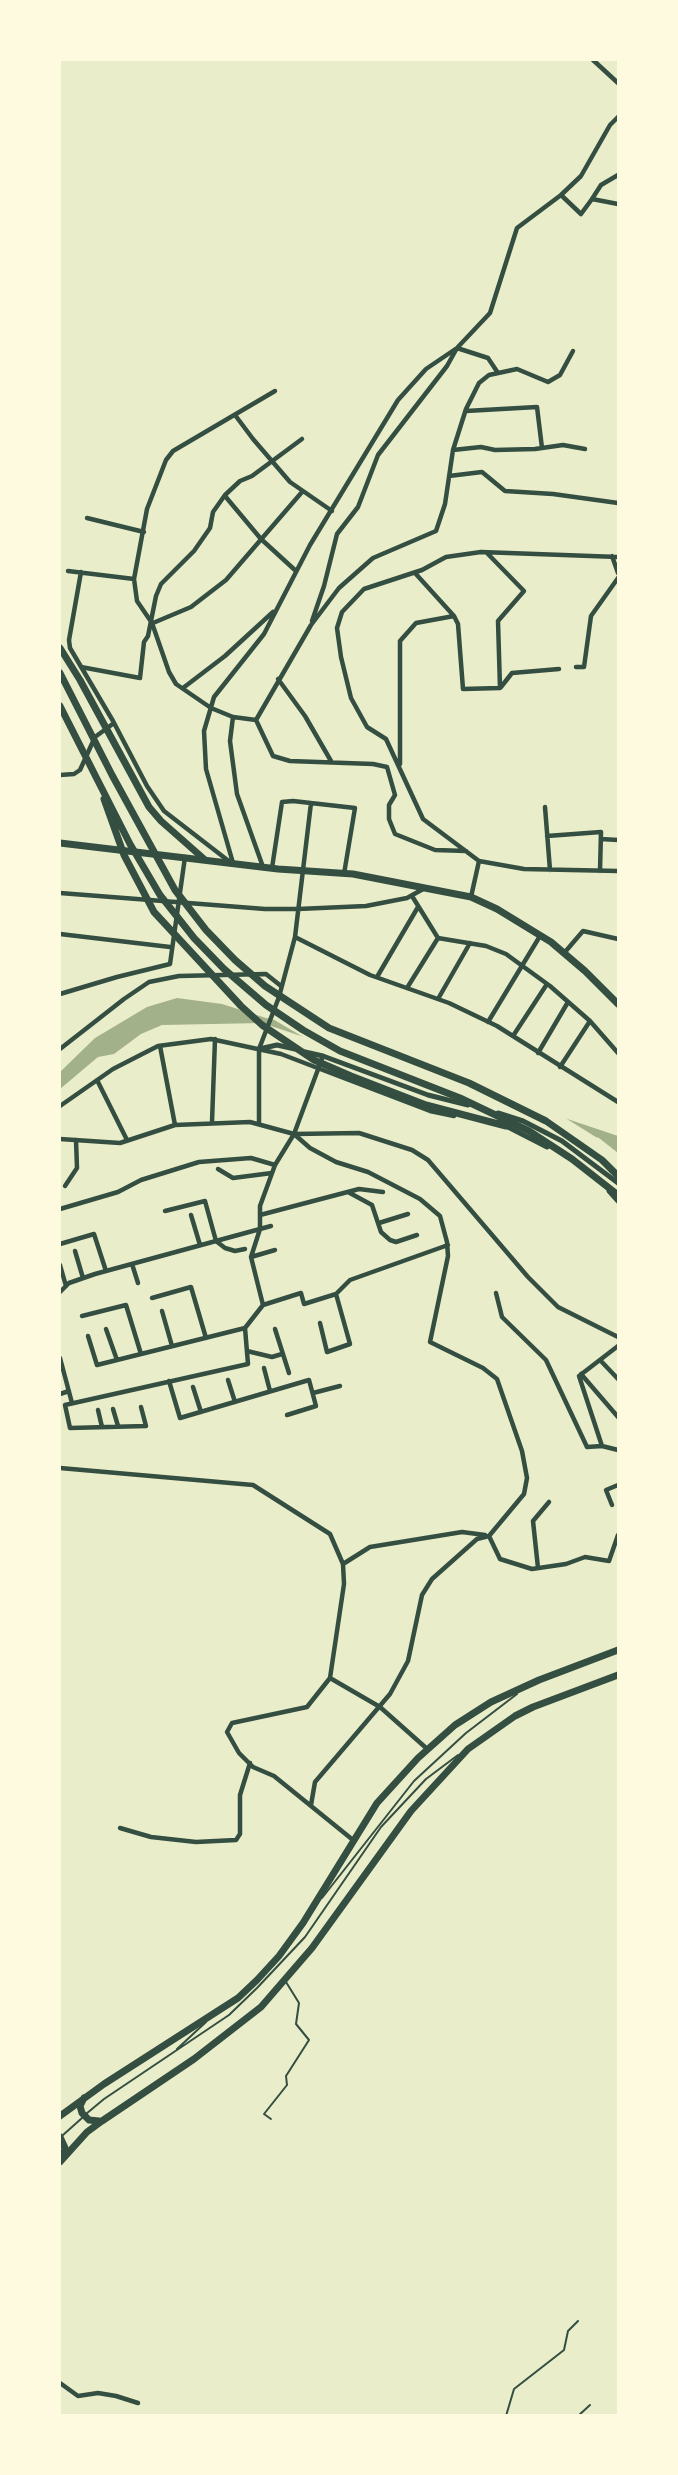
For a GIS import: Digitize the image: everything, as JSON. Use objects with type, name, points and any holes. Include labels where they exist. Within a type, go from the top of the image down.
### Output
[{"type":"main road","points":[[60,648],[149,807],[204,859]]},
{"type":"main road","points":[[60,673],[175,890],[206,930],[235,960],[265,986],[329,1028],[469,1083],[546,1121],[602,1160],[618,1176]]},
{"type":"main road","points":[[60,706],[130,844],[160,895],[194,938],[224,969],[266,1005],[340,1051],[460,1098],[529,1131],[572,1159],[618,1195]]},
{"type":"main road","points":[[100,781],[111,823],[124,855],[155,912],[262,1026],[314,1060],[352,1076],[426,1105],[506,1126]]},
{"type":"main road","points":[[60,844],[344,874],[471,897],[540,934],[565,952],[618,1004]]},
{"type":"main road","points":[[60,2116],[84,2097],[238,1998],[279,1956],[314,1906],[377,1802],[418,1758],[446,1733],[491,1702],[539,1680],[618,1650]]},
{"type":"main road","points":[[61,2160],[102,2120],[194,2059],[248,2019],[312,1948],[411,1811],[468,1749],[515,1716],[533,1707],[618,1675]]},
{"type":"main road","points":[[84,2097],[80,2105],[84,2116],[89,2120],[102,2120]]},
{"type":"main road","points":[[60,2138],[65,2148],[61,2160]]},
{"type":"street","points":[[593,60],[618,83]]},
{"type":"street","points":[[233,864],[206,769],[204,732],[214,697],[264,634],[296,571],[398,400],[426,369],[457,348],[490,313],[517,228],[561,195],[581,176],[610,125],[618,117]]},
{"type":"street","points":[[561,195],[581,214],[600,186],[618,174]]},
{"type":"street","points":[[592,200],[618,204]]},
{"type":"street","points":[[457,348],[488,358],[498,373]]},
{"type":"street","points":[[311,625],[337,534],[358,507],[377,455],[447,366],[457,348]]},
{"type":"street","points":[[256,720],[311,625],[339,588],[373,558],[436,531],[446,504],[453,450],[479,383],[489,375],[517,369],[548,382],[560,375],[573,351]]},
{"type":"street","points":[[256,720],[233,717],[211,708],[176,684],[169,673],[152,623],[136,601],[134,579],[147,509],[166,460],[173,451],[275,391]]},
{"type":"street","points":[[466,411],[537,407],[542,448]]},
{"type":"street","points":[[235,415],[290,482],[332,510]]},
{"type":"street","points":[[81,667],[140,678],[144,642],[152,623],[156,596],[162,584],[194,551],[209,528],[213,512],[225,495],[240,481],[252,476],[302,439]]},
{"type":"street","points":[[453,450],[563,445],[585,449]]},
{"type":"street","points":[[449,476],[482,472],[505,491],[618,503]]},
{"type":"street","points":[[152,623],[196,603],[226,580],[302,492]]},
{"type":"street","points":[[225,495],[261,539],[296,571]]},
{"type":"street","points":[[87,518],[144,532]]},
{"type":"street","points":[[486,552],[524,591],[498,621],[500,688]]},
{"type":"street","points":[[618,573],[615,557],[486,552],[446,557],[414,573],[364,589],[342,612],[337,628],[351,698],[367,727],[386,739],[423,819],[479,860],[524,870],[618,871]]},
{"type":"street","points":[[68,571],[134,579]]},
{"type":"street","points":[[81,572],[68,642],[81,667],[164,811],[233,864]]},
{"type":"street","points":[[414,573],[454,615],[458,624],[463,690],[500,688],[512,673],[559,669]]},
{"type":"street","points":[[576,667],[584,667],[591,616],[618,579]]},
{"type":"street","points":[[183,688],[225,656],[276,609]]},
{"type":"street","points":[[400,765],[400,641],[416,623],[454,615]]},
{"type":"street","points":[[278,679],[332,762]]},
{"type":"street","points":[[233,717],[230,741],[237,794],[268,868]]},
{"type":"street","points":[[256,720],[273,756],[290,761],[373,764],[387,767],[395,795],[389,805],[389,819],[395,834],[435,849],[466,851]]},
{"type":"street","points":[[60,775],[74,774],[80,770],[95,737],[114,723]]},
{"type":"street","points":[[268,868],[282,802],[311,803],[355,808],[344,874]]},
{"type":"street","points":[[259,1124],[259,1049],[278,1000],[295,937],[311,803]]},
{"type":"street","points":[[545,807],[550,870]]},
{"type":"street","points":[[547,836],[601,832],[600,871]]},
{"type":"street","points":[[601,839],[618,840]]},
{"type":"street","points":[[60,994],[170,964],[170,947],[185,857]]},
{"type":"street","points":[[471,897],[479,860]]},
{"type":"street","points":[[60,893],[265,909],[298,909],[366,906],[412,896],[426,888]]},
{"type":"street","points":[[412,896],[439,938],[486,946],[506,954],[547,984],[590,1021],[618,1053]]},
{"type":"street","points":[[377,978],[418,907]]},
{"type":"street","points":[[565,952],[583,931],[618,939]]},
{"type":"street","points":[[60,934],[170,947]]},
{"type":"street","points":[[488,1022],[540,934]]},
{"type":"street","points":[[295,937],[377,978],[438,999],[488,1022],[618,1102]]},
{"type":"street","points":[[407,988],[439,938]]},
{"type":"street","points":[[438,999],[470,943]]},
{"type":"street","points":[[60,1049],[149,982],[179,976],[266,974],[281,986]]},
{"type":"street","points":[[513,1036],[547,984]]},
{"type":"street","points":[[538,1053],[568,1002]]},
{"type":"street","points":[[560,1067],[590,1021]]},
{"type":"street","points":[[212,1122],[215,1039]]},
{"type":"street","points":[[60,1106],[135,1057],[160,1046],[215,1039],[259,1049],[430,1111],[506,1126],[551,1149],[606,1188],[618,1201]]},
{"type":"street","points":[[259,1049],[277,1045],[323,1056],[428,1095],[523,1121],[562,1141],[618,1183]]},
{"type":"street","points":[[160,1046],[175,1125]]},
{"type":"street","points":[[262,1305],[251,1257],[260,1229],[260,1206],[275,1165],[295,1134],[323,1056]]},
{"type":"street","points":[[97,1080],[127,1140]]},
{"type":"street","points":[[60,1139],[120,1143],[175,1125],[250,1122],[295,1134],[359,1133],[411,1150],[428,1160],[528,1277],[558,1307],[618,1337]]},
{"type":"street","points":[[295,1134],[310,1148],[336,1162],[368,1172],[419,1199],[440,1216],[448,1245],[448,1256],[430,1342],[483,1368],[497,1379],[522,1451],[527,1478],[524,1494],[489,1536],[477,1539],[432,1579],[422,1595],[408,1661],[390,1694],[315,1782],[311,1805]]},
{"type":"street","points":[[65,1186],[77,1168],[76,1140]]},
{"type":"street","points":[[60,1209],[118,1192],[141,1180],[200,1161],[251,1158],[275,1165]]},
{"type":"street","points":[[218,1169],[233,1178],[272,1173]]},
{"type":"street","points":[[260,1215],[359,1189],[383,1192]]},
{"type":"street","points":[[347,1192],[372,1205],[381,1232],[390,1240],[396,1242],[417,1235]]},
{"type":"street","points":[[165,1211],[205,1201],[216,1241],[235,1251],[245,1248]]},
{"type":"street","points":[[379,1223],[408,1214]]},
{"type":"street","points":[[191,1215],[200,1245]]},
{"type":"street","points":[[60,1292],[83,1278],[271,1226]]},
{"type":"street","points":[[60,1244],[94,1234],[106,1271]]},
{"type":"street","points":[[88,1336],[97,1365],[206,1338],[245,1328],[262,1305],[301,1293],[304,1304],[336,1294],[350,1280],[448,1245]]},
{"type":"street","points":[[251,1257],[275,1250]]},
{"type":"street","points":[[75,1251],[83,1278]]},
{"type":"street","points":[[132,1264],[138,1283]]},
{"type":"street","points":[[60,1265],[66,1286]]},
{"type":"street","points":[[152,1298],[191,1287],[206,1338]]},
{"type":"street","points":[[496,1293],[502,1317],[546,1360],[587,1447],[602,1446],[618,1450]]},
{"type":"street","points":[[320,1323],[327,1352],[350,1344],[336,1294]]},
{"type":"street","points":[[82,1316],[126,1305],[141,1354]]},
{"type":"street","points":[[162,1311],[172,1346]]},
{"type":"street","points":[[141,1407],[146,1426],[70,1428],[65,1405],[248,1364],[245,1328]]},
{"type":"street","points":[[106,1329],[117,1360]]},
{"type":"street","points":[[275,1329],[289,1373]]},
{"type":"street","points":[[580,1375],[618,1346]]},
{"type":"street","points":[[247,1351],[272,1357],[282,1354]]},
{"type":"street","points":[[60,1357],[72,1404]]},
{"type":"street","points":[[600,1360],[618,1379]]},
{"type":"street","points":[[264,1368],[270,1391]]},
{"type":"street","points":[[580,1375],[602,1446]]},
{"type":"street","points":[[580,1375],[618,1417]]},
{"type":"street","points":[[228,1380],[236,1402]]},
{"type":"street","points":[[169,1381],[180,1418],[309,1380],[316,1406],[288,1415]]},
{"type":"street","points":[[313,1393],[340,1386]]},
{"type":"street","points":[[193,1387],[201,1412]]},
{"type":"street","points":[[60,1394],[69,1391]]},
{"type":"street","points":[[113,1409],[118,1426]]},
{"type":"street","points":[[98,1410],[103,1427]]},
{"type":"street","points":[[60,1468],[253,1485],[330,1534],[343,1564],[344,1584],[330,1678],[307,1707],[232,1723],[227,1732],[239,1754],[274,1776],[353,1840]]},
{"type":"street","points":[[612,1505],[606,1490],[618,1485]]},
{"type":"street","points":[[538,1568],[533,1521],[548,1502]]},
{"type":"street","points":[[343,1564],[370,1547],[462,1532],[489,1536]]},
{"type":"street","points":[[489,1536],[500,1559],[532,1569],[566,1564],[585,1557],[608,1561],[618,1535]]},
{"type":"street","points":[[330,1678],[380,1707],[425,1747]]},
{"type":"street","points":[[121,1828],[151,1837],[196,1842],[236,1840],[240,1834],[240,1795],[250,1763]]},
{"type":"street","points":[[60,2383],[78,2396],[98,2393],[138,2403]]},
{"type":"lane","points":[[314,1906],[331,1889],[414,1781],[466,1732],[539,1680]]},
{"type":"lane","points":[[60,2138],[104,2099],[229,2015],[305,1937],[381,1828],[401,1804],[426,1779],[468,1749]]},
{"type":"lane","points":[[271,2119],[264,2114],[287,2085],[286,2076],[309,2040],[296,2024],[299,2003],[285,1980]]},
{"type":"lane","points":[[171,2054],[223,2007]]},
{"type":"lane","points":[[506,2416],[514,2389],[564,2350],[568,2332],[578,2321]]},
{"type":"lane","points":[[578,2416],[590,2405]]},
{"type":"shaded area","points":[[177,998],[222,1004],[266,1018],[306,1026],[463,1084],[618,1136],[618,1153],[599,1138],[501,1113],[352,1053],[262,1023],[162,1025],[141,1034],[114,1054],[98,1057],[60,1089],[60,1072],[95,1038],[147,1007]]},
{"type":"pier","points":[[266,1015],[307,1023],[554,1111],[599,1139],[618,1156],[598,1141],[500,1117],[315,1044]]}]
